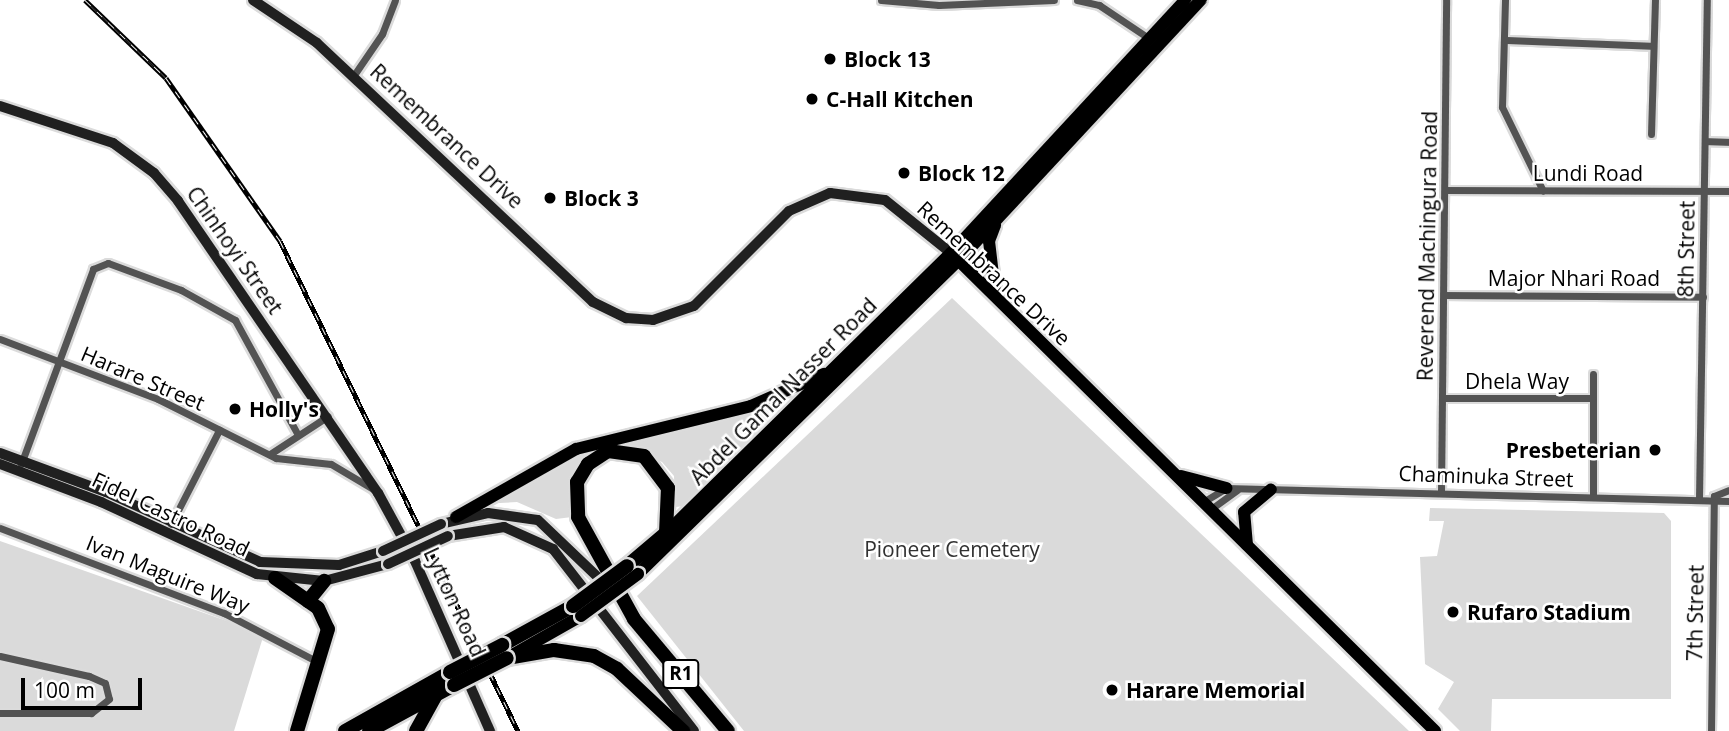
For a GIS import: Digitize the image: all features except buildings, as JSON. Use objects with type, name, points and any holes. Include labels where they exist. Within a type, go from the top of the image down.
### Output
[{"type":"highway","points":[[634,619],[578,517],[575,489],[588,464],[617,450],[655,466],[670,499],[666,533]]},
{"type":"highway","name":"Abdel Gamal Nasser Road","points":[[345,731],[507,653],[577,611],[633,570],[666,533]]},
{"type":"highway","points":[[275,578],[309,601],[326,620],[318,663],[297,731]]},
{"type":"highway","points":[[309,601],[324,581]]},
{"type":"highway","name":"R1","points":[[634,619],[727,731]]},
{"type":"highway","points":[[507,653],[554,650],[594,656],[617,669],[683,731]]},
{"type":"highway","name":"Abdel Gamal Nasser Road","points":[[369,731],[438,693],[452,678]]},
{"type":"highway","points":[[416,731],[438,693]]},
{"type":"main road","name":"Abdel Gamal Nasser Road","points":[[666,533],[832,371],[998,218],[1156,44],[1185,0]]},
{"type":"main road","name":"Abdel Gamal Nasser Road","points":[[633,570],[955,256],[1201,0]]},
{"type":"main road","points":[[995,293],[989,241],[998,218]]},
{"type":"main road","name":"Remembrance Drive","points":[[955,256],[1435,731]]},
{"type":"main road","points":[[456,517],[576,449],[751,406],[832,371]]},
{"type":"main road","points":[[1177,475],[1226,488]]},
{"type":"main road","points":[[1249,548],[1244,512],[1272,489]]},
{"type":"street","name":"Remembrance Drive","points":[[253,0],[354,75],[593,302],[626,318],[653,320],[694,306],[789,211],[830,193],[885,200],[955,256]]},
{"type":"street","points":[[354,75],[382,34],[395,0]]},
{"type":"street","points":[[881,0],[939,5],[1054,0]]},
{"type":"street","points":[[1077,0],[1111,12],[1156,44]]},
{"type":"street","name":"Reverend Machingura Road","points":[[1441,492],[1447,190],[1447,0]]},
{"type":"street","points":[[1505,0],[1502,107],[1543,191]]},
{"type":"street","points":[[1651,134],[1655,0]]},
{"type":"street","name":"8th Street","points":[[1699,498],[1707,0]]},
{"type":"street","points":[[1504,40],[1653,46]]},
{"type":"street","name":"Chinhoyi Street","points":[[0,106],[113,143],[155,173],[328,415],[378,493]]},
{"type":"street","points":[[1706,141],[1729,142]]},
{"type":"street","name":"Lundi Road","points":[[1447,190],[1729,191]]},
{"type":"street","points":[[20,467],[58,361],[100,264],[181,290],[235,320],[298,436]]},
{"type":"street","name":"Major Nhari Road","points":[[1445,295],[1703,297]]},
{"type":"street","name":"Harare Street","points":[[0,339],[58,361],[270,454],[331,464],[378,493]]},
{"type":"street","name":"Dhela Way","points":[[1593,374],[1593,497]]},
{"type":"street","name":"Dhela Way","points":[[1442,398],[1592,398]]},
{"type":"street","points":[[270,454],[328,415]]},
{"type":"street","points":[[166,534],[219,430]]},
{"type":"street","name":"Fidel Castro Road","points":[[0,453],[20,467],[166,534],[275,578],[324,581],[388,564],[448,536],[504,527],[553,549],[694,731]]},
{"type":"street","name":"Fidel Castro Road","points":[[0,464],[20,467],[276,565],[339,565],[383,551],[456,517]]},
{"type":"street","points":[[1207,505],[1226,488]]},
{"type":"street","name":"Chaminuka Street","points":[[1226,488],[1593,497],[1714,496],[1729,501]]},
{"type":"street","points":[[1207,505],[1241,489]]},
{"type":"street","points":[[1714,496],[1729,490]]},
{"type":"street","name":"Lytton Road","points":[[378,493],[490,731]]},
{"type":"street","name":"7th Street","points":[[1711,731],[1714,496]]},
{"type":"street","name":"R1","points":[[456,517],[506,512],[549,526],[634,619]]},
{"type":"street","name":"Ivan Maguire Way","points":[[0,528],[225,613],[318,663]]},
{"type":"street","points":[[0,656],[89,676],[105,683],[109,699],[91,713],[0,713]]},
{"type":"green space","name":"Pioneer Cemetery","points":[[952,298],[1409,731],[744,731],[637,596]]},
{"type":"green space","points":[[768,406],[770,423],[686,506],[675,507],[674,476],[662,462],[622,444],[589,458],[572,517],[556,519],[517,502],[480,504],[579,452]]},
{"type":"green space","name":"Rufaro Stadium","points":[[1430,508],[1664,513],[1671,521],[1671,699],[1492,699],[1491,731],[1460,731],[1438,709],[1454,682],[1425,664],[1420,557],[1437,556],[1444,521],[1429,521]]},
{"type":"green space","points":[[0,541],[264,634],[234,731],[0,731]]},
{"type":"railway","points":[[85,0],[166,78],[280,241],[518,731]]},
{"type":"place","name":"Block 13","points":[[830,59]]},
{"type":"place","name":"C-Hall Kitchen","points":[[812,99]]},
{"type":"place","name":"Block 12","points":[[904,173]]},
{"type":"place","name":"Block 3","points":[[550,198]]},
{"type":"place","name":"Holly's","points":[[235,409]]},
{"type":"place","name":"Presbeterian","points":[[1655,450]]},
{"type":"place","name":"Rufaro Stadium","points":[[1453,612]]},
{"type":"place","name":"Harare Memorial","points":[[1112,690]]}]
